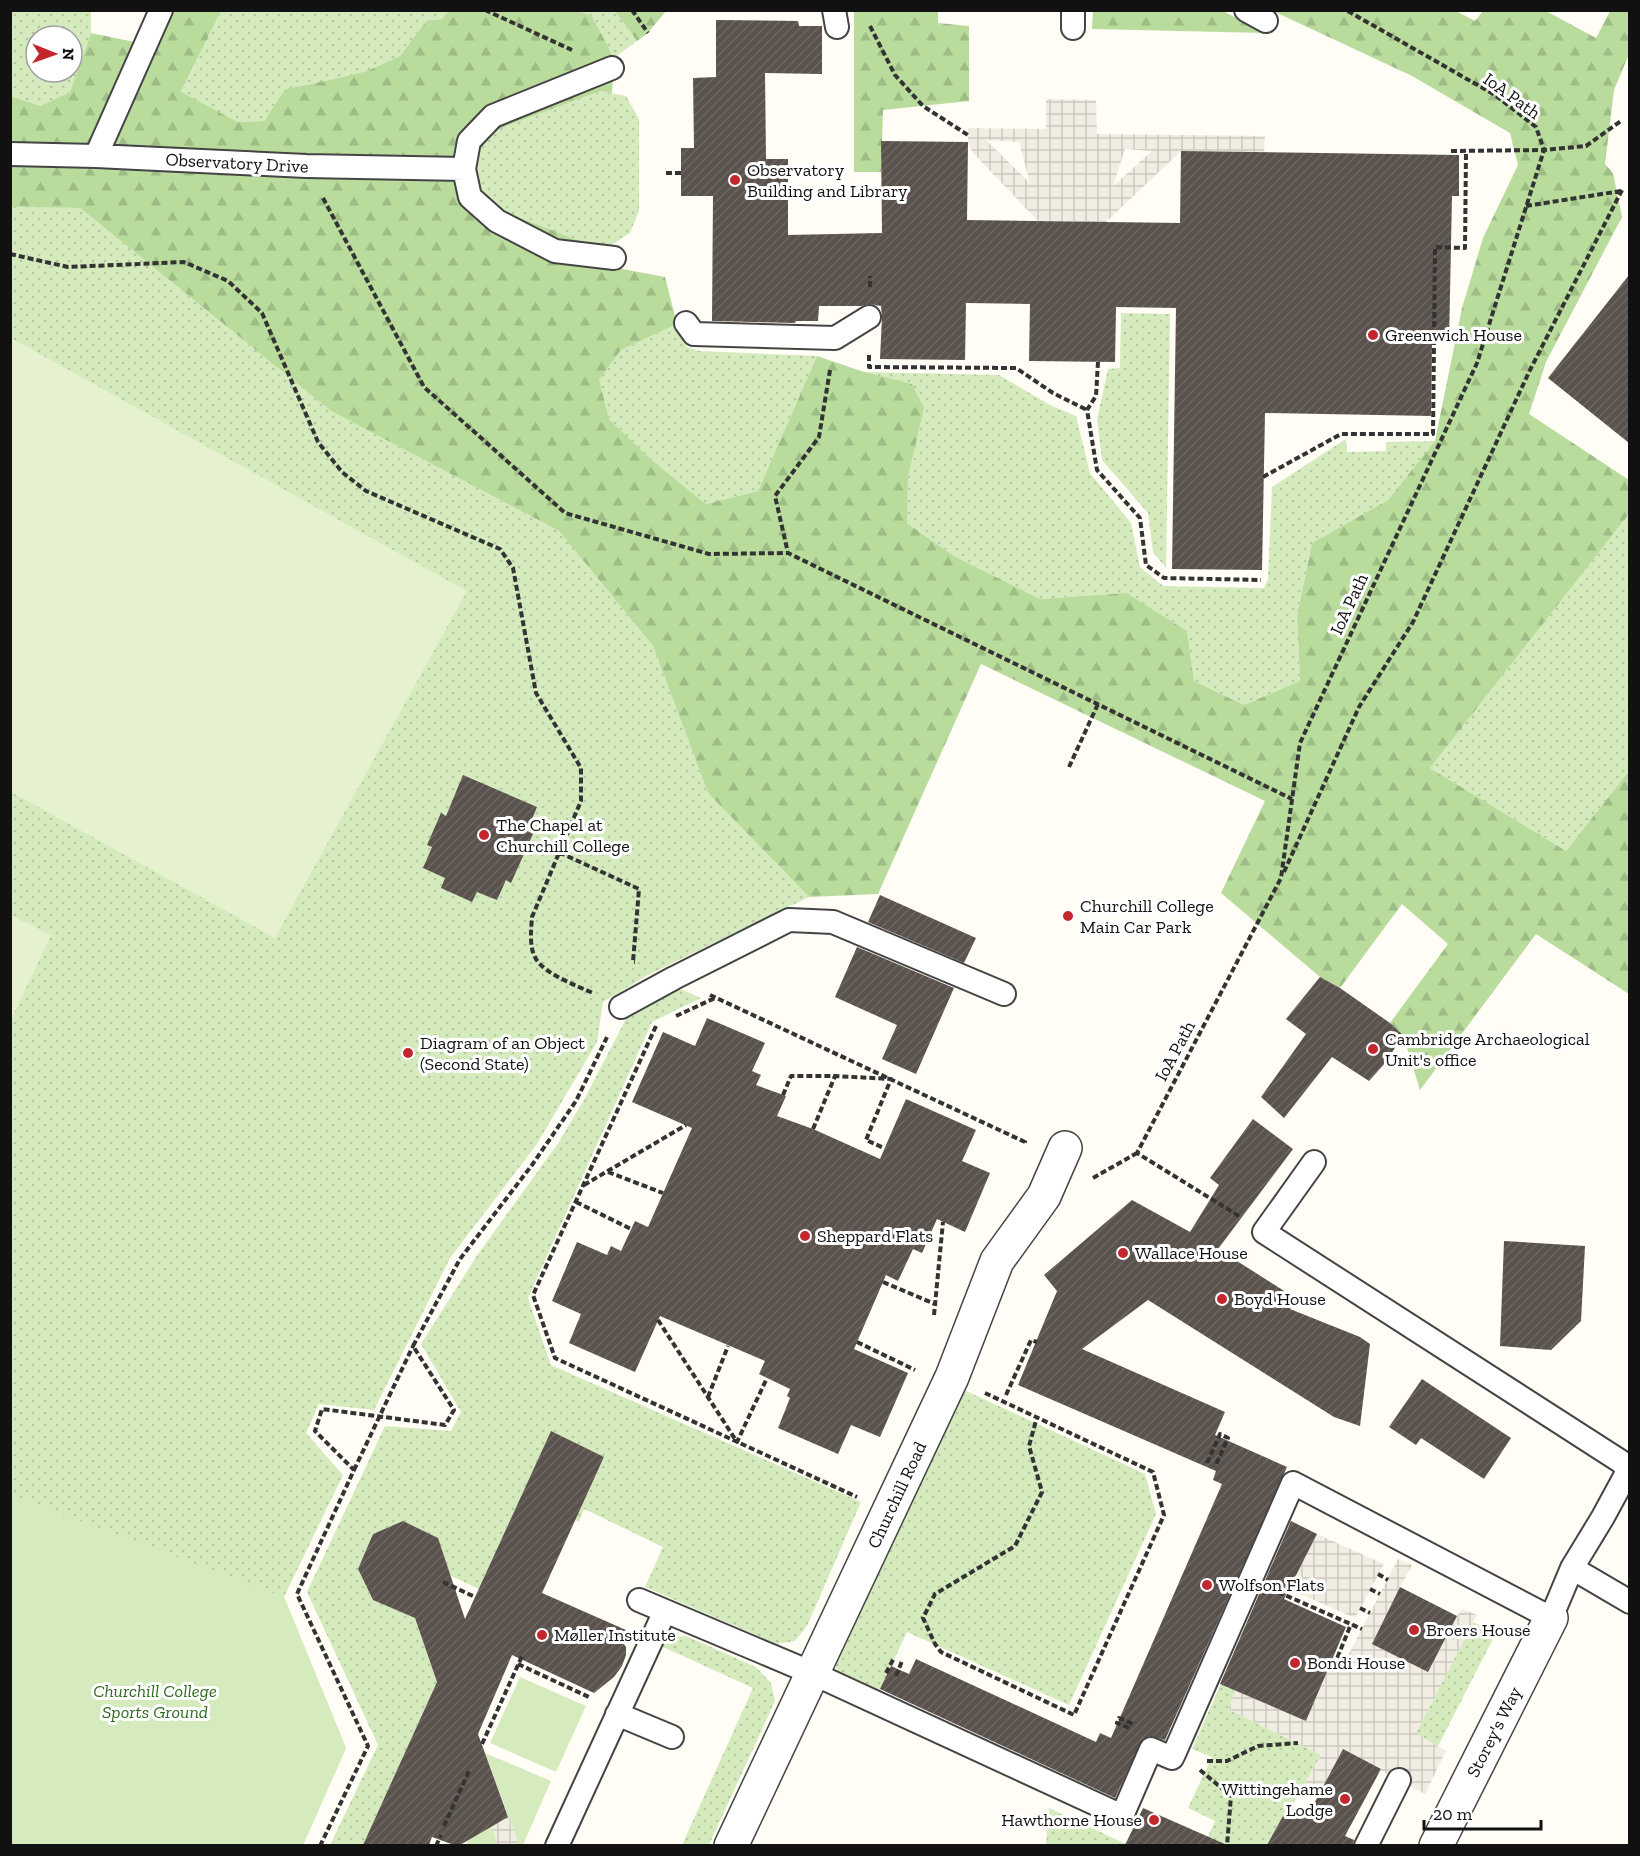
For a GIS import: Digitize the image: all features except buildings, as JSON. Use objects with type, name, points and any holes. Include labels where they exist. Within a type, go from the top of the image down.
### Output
[{"type":"street","name":"Churchill Road","points":[[731,1845],[888,1513],[938,1376],[997,1261],[1044,1196],[1065,1148]]},
{"type":"street","name":"Storey's Way","points":[[1436,1845],[1551,1618]]},
{"type":"lane","points":[[96,156],[161,10]]},
{"type":"lane","points":[[1246,10],[1266,21]]},
{"type":"lane","points":[[612,68],[493,116],[469,141],[464,170],[470,197],[497,221],[555,250],[614,258]]},
{"type":"lane","name":"Observatory Drive","points":[[10,154],[464,170]]},
{"type":"lane","points":[[686,324],[694,334],[835,338],[869,317]]},
{"type":"lane","points":[[621,1007],[789,920],[833,922],[1004,994]]},
{"type":"lane","points":[[639,1600],[812,1673],[1122,1816],[1151,1749],[1172,1758],[1181,1757],[1293,1483],[1551,1618],[1572,1568],[1604,1517],[1629,1469],[1264,1232],[1314,1162]]},
{"type":"lane","points":[[1572,1568],[1629,1602]]},
{"type":"lane","points":[[557,1845],[664,1611]]},
{"type":"lane","points":[[617,1714],[672,1737]]},
{"type":"lane","points":[[1366,1845],[1400,1780]]},
{"type":"path","points":[[485,10],[612,68]]},
{"type":"path","points":[[632,10],[648,33]]},
{"type":"path","name":"IoA Path","points":[[1264,1232],[1137,1153],[1281,878],[1292,815],[1300,743],[1476,363],[1544,150],[1536,127],[1495,96],[1346,10]]},
{"type":"path","points":[[865,20],[895,75],[923,106],[968,135]]},
{"type":"path","points":[[1451,151],[1544,150],[1586,146],[1621,121]]},
{"type":"path","points":[[1263,477],[1341,434],[1433,434],[1435,247],[1465,248],[1467,152]]},
{"type":"path","points":[[306,166],[424,387],[565,513],[709,554],[788,553],[1292,799]]},
{"type":"path","points":[[666,173],[681,173]]},
{"type":"path","points":[[1281,878],[1359,707],[1413,622],[1529,372],[1622,190],[1526,206]]},
{"type":"path","points":[[10,254],[68,267],[184,262],[228,280],[262,313],[318,441],[342,472],[366,491],[500,549],[513,568],[536,693],[581,768],[581,801],[532,917],[531,937],[536,959],[551,973],[621,1007],[576,1101],[532,1165],[460,1259],[413,1346],[297,1594],[368,1746],[320,1845]]},
{"type":"path","points":[[870,276],[869,367],[1016,368],[1053,393],[1088,410]]},
{"type":"path","points":[[788,553],[775,496],[819,437],[835,338]]},
{"type":"path","points":[[1098,362],[1096,396],[1088,410],[1097,470],[1140,518],[1146,565],[1164,578],[1261,580]]},
{"type":"path","points":[[1070,767],[1098,704]]},
{"type":"path","points":[[543,845],[639,889],[633,962],[674,978],[1025,1142],[1021,1152]]},
{"type":"path","points":[[716,998],[656,1026],[533,1295],[555,1358],[888,1513]]},
{"type":"path","points":[[783,1095],[792,1077],[835,1076],[891,1079]]},
{"type":"path","points":[[813,1129],[835,1076]]},
{"type":"path","points":[[884,1148],[866,1140],[891,1079]]},
{"type":"path","points":[[584,1185],[686,1125]]},
{"type":"path","points":[[608,1171],[663,1193]]},
{"type":"path","points":[[576,1202],[631,1229]]},
{"type":"path","points":[[933,1326],[943,1222]]},
{"type":"path","points":[[883,1282],[935,1304]]},
{"type":"path","points":[[658,1320],[737,1442]]},
{"type":"path","points":[[1006,1395],[1031,1340],[1036,1342]]},
{"type":"path","points":[[857,1342],[1037,1417],[1153,1472],[1164,1515],[1074,1715],[941,1652],[934,1644],[923,1618],[935,1594],[1015,1546],[1042,1492],[1029,1446],[1037,1417]]},
{"type":"path","points":[[354,1470],[315,1431],[322,1409],[445,1425],[454,1410],[413,1346]]},
{"type":"path","points":[[707,1397],[728,1346]]},
{"type":"path","points":[[737,1442],[767,1378]]},
{"type":"path","points":[[1207,1463],[1220,1434],[1228,1438],[1215,1467]]},
{"type":"path","points":[[1378,1574],[1388,1580]]},
{"type":"path","points":[[443,1582],[475,1597]]},
{"type":"path","points":[[1370,1589],[1380,1594]]},
{"type":"path","points":[[1277,1592],[1362,1629]]},
{"type":"path","points":[[1360,1608],[1370,1613]]},
{"type":"path","points":[[1334,1666],[1351,1624]]},
{"type":"path","points":[[482,1744],[523,1654]]},
{"type":"path","points":[[518,1664],[598,1701]]},
{"type":"path","points":[[1181,1757],[1227,1761],[1258,1746],[1298,1743]]},
{"type":"path","points":[[1181,1757],[1231,1796],[1227,1845]]},
{"type":"path","points":[[444,1826],[470,1769]]},
{"type":"path","points":[[436,1845],[441,1835]]},
{"type":"green space","points":[[575,10],[592,16],[614,58],[612,93],[601,91],[493,131],[482,144],[474,170],[481,195],[501,210],[577,240],[611,245],[617,268],[665,277],[677,324],[621,350],[599,380],[609,419],[654,462],[706,504],[758,491],[817,356],[864,372],[912,384],[924,408],[908,478],[907,523],[954,556],[1040,599],[1127,593],[1187,631],[1194,681],[1244,705],[1300,681],[1297,616],[1312,543],[1388,500],[1435,441],[1462,308],[1483,238],[1518,165],[1510,133],[1412,76],[1273,11],[1456,11],[1475,21],[1483,11],[1546,11],[1596,38],[1610,11],[1629,11],[1629,54],[1614,90],[1605,164],[1613,173],[1622,217],[1546,362],[1529,414],[1629,480],[1629,514],[1430,768],[1566,851],[1629,771],[1629,994],[1536,934],[1420,1090],[1403,1035],[1390,1023],[1448,944],[1402,904],[1340,988],[1320,977],[1221,893],[1265,801],[981,664],[878,894],[809,897],[708,793],[653,646],[559,531],[331,411],[80,208],[11,207],[11,96],[40,106],[70,92],[73,84],[84,84],[84,53],[91,33],[154,46],[170,11],[221,11],[181,92],[238,122],[264,121],[285,89],[367,71],[400,56],[426,21],[442,19],[448,11]]},
{"type":"green space","points":[[1221,10],[1266,33],[1092,29],[1093,11]]},
{"type":"green space","points":[[11,11],[91,11],[91,33],[84,53],[84,24],[24,24],[24,84],[73,84],[70,92],[40,106],[11,96]]},
{"type":"green space","points":[[221,11],[448,11],[442,19],[426,21],[400,56],[367,71],[285,89],[264,121],[238,122],[181,93]]},
{"type":"green space","points":[[575,11],[615,11],[637,41],[614,58],[592,16]]},
{"type":"green space","points":[[615,11],[666,11],[648,33],[637,41]]},
{"type":"green space","points":[[854,11],[938,11],[938,23],[969,26],[969,101],[883,110],[881,172],[854,172]]},
{"type":"green space","points":[[601,91],[626,96],[639,119],[639,211],[630,233],[611,245],[577,240],[501,210],[481,195],[474,170],[482,144],[493,131]]},
{"type":"green space","points":[[10,207],[80,208],[331,411],[559,531],[653,646],[708,793],[809,897],[648,975],[603,1002],[597,1042],[537,1144],[450,1258],[374,1410],[319,1404],[306,1433],[343,1475],[284,1597],[346,1748],[303,1845],[11,1846]]},
{"type":"green space","points":[[1121,313],[1170,314],[1166,568],[1153,552],[1148,513],[1102,460],[1097,419],[1108,369],[1120,368]]},
{"type":"green space","points":[[677,324],[687,347],[700,351],[817,356],[758,491],[706,504],[654,462],[609,419],[598,381],[621,350]]},
{"type":"green space","points":[[11,338],[467,591],[275,938],[11,792]]},
{"type":"green space","points":[[864,372],[999,375],[1052,406],[1076,416],[1090,473],[1131,523],[1140,567],[1163,586],[1264,588],[1268,579],[1272,487],[1346,439],[1347,452],[1386,451],[1386,442],[1435,441],[1388,500],[1312,543],[1297,616],[1300,681],[1244,705],[1194,681],[1187,631],[1127,593],[1040,599],[954,556],[906,522],[908,478],[924,408]]},
{"type":"green space","points":[[1629,514],[1629,771],[1566,851],[1430,768]]},
{"type":"green space","points":[[11,915],[51,935],[11,1020]]},
{"type":"green space","points":[[674,986],[701,998],[652,1022],[528,1298],[551,1365],[861,1502],[807,1626],[795,1641],[777,1644],[645,1587],[663,1547],[584,1509],[579,1522],[575,1520],[604,1458],[551,1431],[479,1589],[449,1575],[403,1521],[373,1534],[358,1569],[373,1600],[402,1612],[412,1609],[437,1682],[363,1845],[330,1845],[378,1745],[307,1592],[385,1426],[451,1431],[461,1412],[421,1344],[478,1254],[559,1142],[585,1098],[629,1013]]},
{"type":"green space","points":[[962,1389],[1145,1474],[1156,1514],[1069,1705],[907,1632],[873,1704],[838,1689],[836,1666]]},
{"type":"green space","name":"Churchill College Sports Ground","points":[[11,1495],[284,1597],[346,1748],[303,1845],[11,1845]]},
{"type":"green space","points":[[1262,1591],[1277,1597],[1228,1709],[1321,1755],[1267,1845],[1204,1845],[1215,1821],[1188,1808],[1212,1757],[1192,1749]]},
{"type":"green space","points":[[1473,1622],[1496,1633],[1438,1746],[1415,1734]]},
{"type":"green space","points":[[686,1636],[756,1667],[771,1683],[775,1701],[709,1845],[682,1845],[753,1688],[661,1646],[673,1637]]},
{"type":"green space","points":[[520,1677],[586,1706],[556,1772],[490,1743]]},
{"type":"green space","points":[[485,1753],[551,1781],[523,1845],[519,1845]]},
{"type":"green space","points":[[475,1780],[498,1845],[467,1845]]},
{"type":"green space","points":[[1049,1808],[1126,1844],[1125,1846],[1046,1846]]},
{"type":"shaded area","points":[[1046,99],[1096,100],[1097,134],[1265,136],[1264,152],[1181,151],[1106,222],[1038,221],[973,153],[968,143],[968,128],[1046,129]],"holes":[[[987,141],[1019,142],[1030,183]],[[1125,149],[1152,151],[1113,186]]]},
{"type":"shaded area","points":[[1317,1534],[1384,1564],[1355,1618],[1289,1589]]},
{"type":"shaded area","points":[[1398,1559],[1412,1565],[1400,1587],[1428,1672],[1462,1609],[1477,1615],[1416,1733],[1446,1751],[1425,1794],[1343,1750],[1323,1802],[1301,1791],[1321,1755],[1228,1709],[1277,1597],[1289,1602],[1248,1696],[1306,1721],[1330,1664],[1341,1669]]},
{"type":"shaded area","points":[[478,1734],[519,1845],[498,1845],[467,1759]]},
{"type":"place","name":"Observatory Building and Library","points":[[735,180]]},
{"type":"place","name":"Greenwich House","points":[[1373,335]]},
{"type":"place","name":"The Chapel at Churchill College","points":[[484,835]]},
{"type":"place","name":"Churchill College Main Car Park","points":[[1068,916]]},
{"type":"place","name":"Cambridge Archaeological Unit's office","points":[[1373,1049]]},
{"type":"place","name":"Diagram of an Object (Second State)","points":[[408,1053]]},
{"type":"place","name":"Sheppard Flats","points":[[805,1236]]},
{"type":"place","name":"Wallace House","points":[[1123,1253]]},
{"type":"place","name":"Boyd House","points":[[1222,1299]]},
{"type":"place","name":"Wolfson Flats","points":[[1207,1585]]},
{"type":"place","name":"Broers House","points":[[1414,1630]]},
{"type":"place","name":"Møller Institute","points":[[542,1635]]},
{"type":"place","name":"Bondi House","points":[[1295,1663]]},
{"type":"place","name":"Wittingehame Lodge","points":[[1345,1799]]},
{"type":"place","name":"Hawthorne House","points":[[1154,1820]]}]
